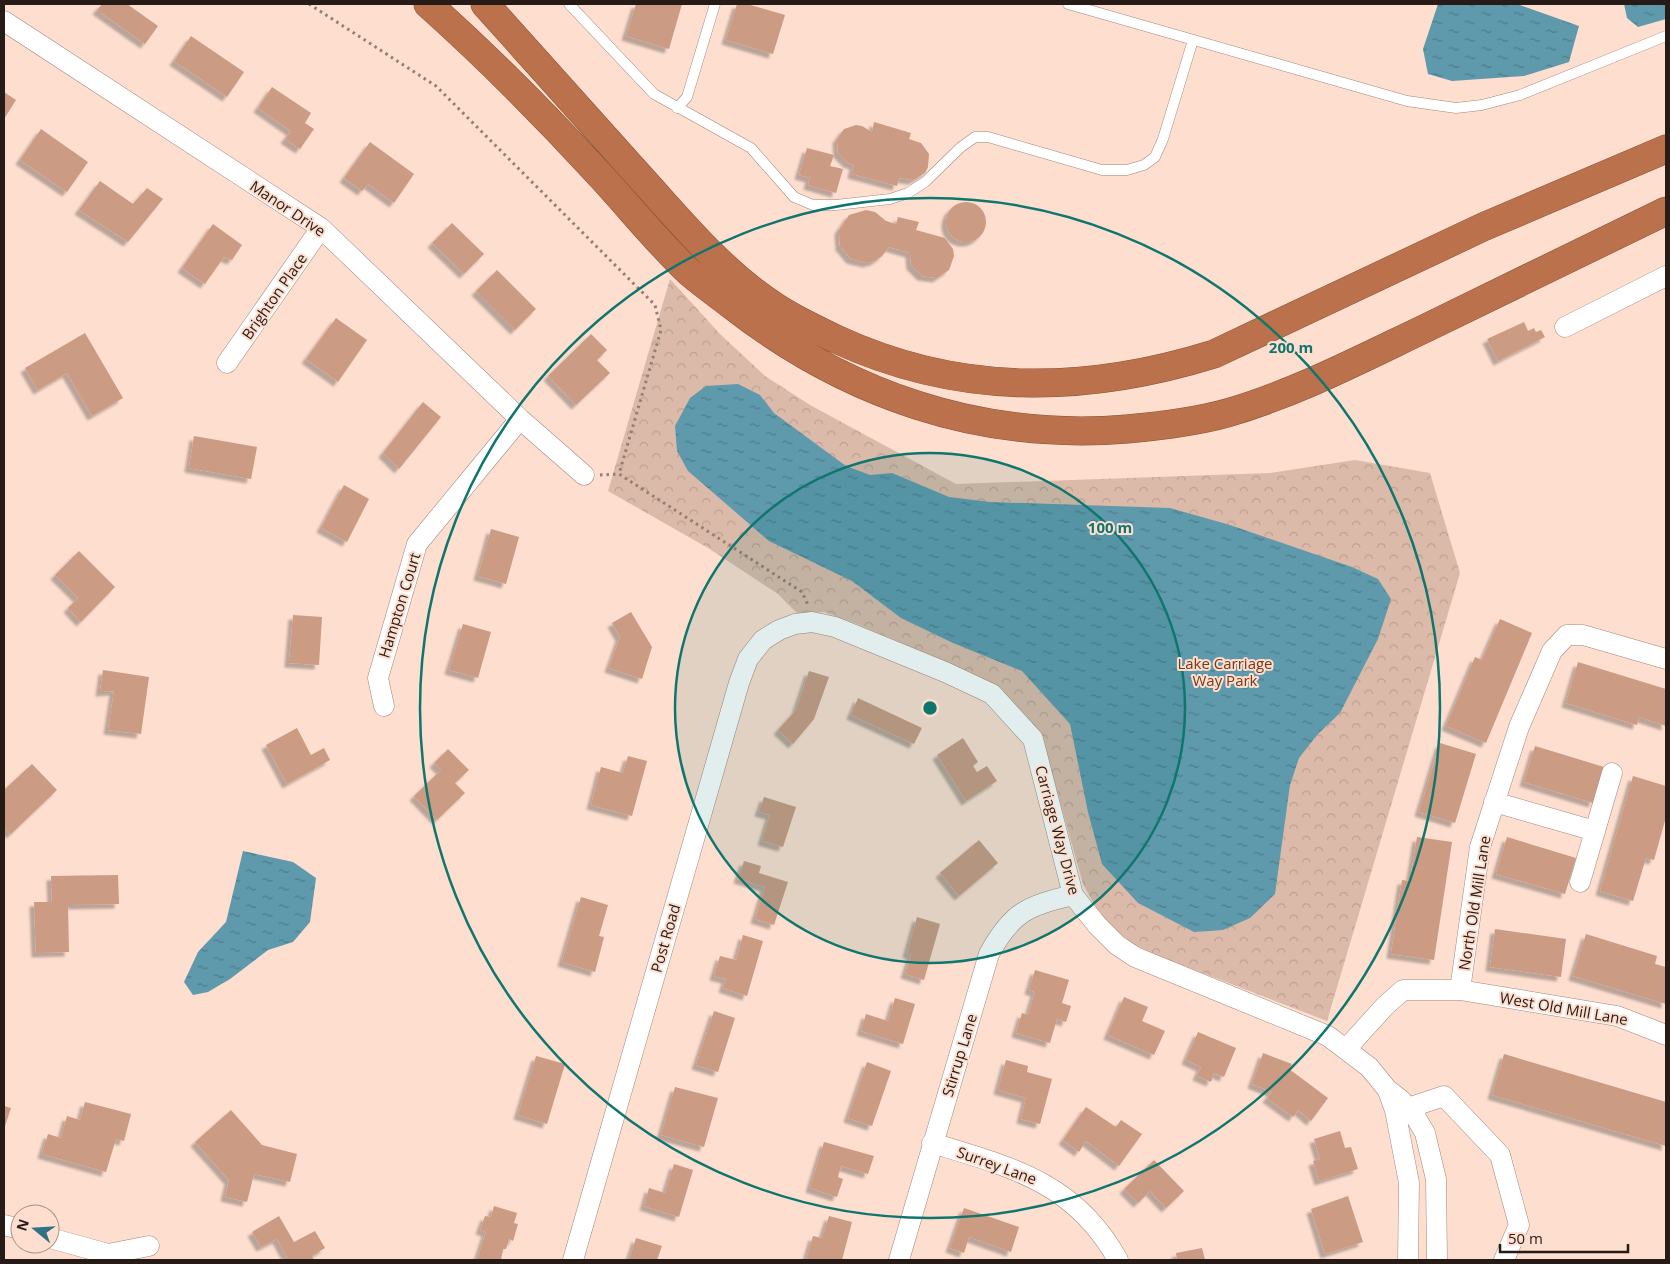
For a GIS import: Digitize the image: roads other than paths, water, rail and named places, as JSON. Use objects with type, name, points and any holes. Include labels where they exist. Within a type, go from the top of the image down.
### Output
[{"type":"highway","points":[[428,4],[479,50],[555,126],[691,273],[741,312],[805,357],[883,394],[931,410],[1003,426],[1070,432],[1100,431],[1154,427],[1227,413],[1318,380],[1666,211]]},
{"type":"highway","points":[[485,4],[713,258],[774,306],[819,331],[879,357],[945,376],[972,380],[1017,384],[1067,384],[1098,381],[1121,378],[1178,365],[1214,354],[1483,227],[1666,149]]},
{"type":"street","name":"Manor Drive","points":[[4,21],[321,228],[520,419],[584,475]]},
{"type":"street","name":"Brighton Place","points":[[227,363],[321,228]]},
{"type":"street","points":[[1565,327],[1666,276]]},
{"type":"street","name":"Hampton Court","points":[[384,706],[378,678],[417,544],[520,419]]},
{"type":"street","name":"Carriage Way Drive","points":[[779,630],[795,624],[812,622],[835,627],[945,672],[992,694],[1033,739],[1072,895],[1117,945],[1135,957],[1328,1036],[1369,1067],[1387,1089],[1408,1108],[1425,1133],[1432,1158],[1436,1179],[1437,1260]]},
{"type":"street","name":"Post Road","points":[[573,1260],[739,683],[748,658],[763,640],[779,630]]},
{"type":"street","name":"North Old Mill Lane","points":[[1346,1048],[1385,1006],[1403,990],[1460,990],[1480,847],[1520,727],[1552,651],[1567,635],[1583,635],[1666,659]]},
{"type":"street","points":[[1580,882],[1612,773]]},
{"type":"street","points":[[1494,802],[1595,831]]},
{"type":"street","name":"Stirrup Lane","points":[[899,1260],[989,954],[1000,933],[1021,912],[1040,903],[1072,895]]},
{"type":"street","name":"West Old Mill Lane","points":[[1460,990],[1618,1016],[1666,1034]]},
{"type":"street","name":"Carriage Way Drive","points":[[1387,1089],[1395,1110],[1409,1183],[1408,1250],[1437,1240]]},
{"type":"street","points":[[1408,1108],[1444,1096],[1500,1155],[1520,1225],[1504,1260]]},
{"type":"street","name":"Surrey Lane","points":[[932,1143],[1009,1166],[1040,1180],[1062,1195],[1090,1222],[1118,1260]]},
{"type":"street","points":[[60,1241],[108,1254],[150,1246]]},
{"type":"lane","points":[[569,4],[654,94],[751,148],[794,197],[813,205],[845,204],[890,198],[908,193],[925,182],[961,147],[975,137],[988,137],[1102,170],[1128,170],[1144,165],[1155,157],[1193,40]]},
{"type":"lane","points":[[677,108],[687,97],[715,4]]},
{"type":"lane","points":[[1068,4],[1407,101],[1456,108],[1482,105],[1520,95],[1666,36]]},
{"type":"water","points":[[1438,4],[1517,4],[1579,26],[1569,62],[1524,76],[1452,81],[1428,74],[1423,49]]},
{"type":"water","points":[[1624,4],[1666,4],[1666,19],[1638,27],[1627,18]]},
{"type":"water","points":[[738,384],[760,395],[774,413],[846,466],[870,475],[892,473],[949,497],[990,502],[1170,508],[1230,525],[1352,567],[1378,579],[1391,599],[1378,639],[1340,713],[1317,735],[1299,758],[1290,785],[1275,894],[1250,918],[1223,930],[1194,932],[1138,903],[1102,864],[1088,812],[1070,724],[1022,671],[953,643],[901,618],[852,581],[769,541],[688,471],[677,451],[675,426],[690,398],[706,386]]},
{"type":"water","points":[[243,851],[293,862],[316,878],[310,922],[293,942],[268,950],[230,979],[208,992],[193,995],[184,982],[198,952],[226,922]]},
{"type":"park label","name":"Lake Carriage Way Park","points":[[1225,672]]}]
